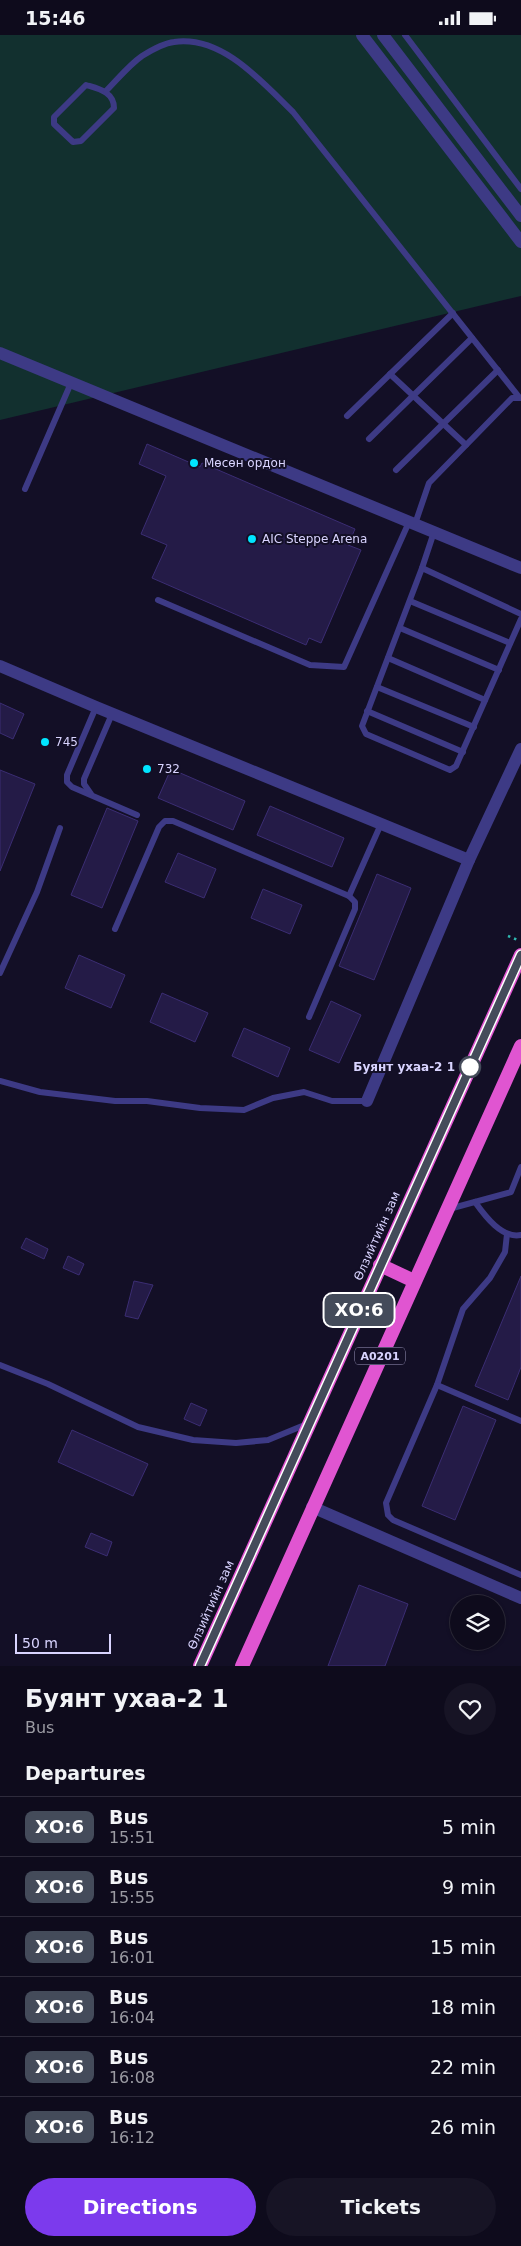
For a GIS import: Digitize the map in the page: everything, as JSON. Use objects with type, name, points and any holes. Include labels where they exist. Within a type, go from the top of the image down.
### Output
[{"type":"highway","name":"Өлзийтийн зам","points":[[200,1666],[308,1423],[521,955]]},
{"type":"highway","name":"A0201","points":[[242,1666],[521,1046]]},
{"type":"highway","points":[[380,1265],[414,1281]]},
{"type":"street","points":[[362,35],[521,242]]},
{"type":"street","points":[[383,35],[521,216]]},
{"type":"street","points":[[0,353],[521,568]]},
{"type":"street","points":[[0,666],[112,714],[469,860]]},
{"type":"street","points":[[367,1101],[469,860],[521,749]]},
{"type":"street","points":[[312,1507],[521,1599]]},
{"type":"lane","points":[[405,35],[521,189]]},
{"type":"lane","points":[[106,91],[142,57],[173,42],[198,43],[223,53],[256,77],[293,112],[520,398]]},
{"type":"lane","points":[[86,85],[106,91],[114,102],[114,108],[81,141],[73,142],[54,124],[54,117],[86,85]]},
{"type":"lane","points":[[346,416],[453,313]]},
{"type":"lane","points":[[369,439],[472,338]]},
{"type":"lane","points":[[396,470],[498,370]]},
{"type":"lane","points":[[390,373],[466,445]]},
{"type":"lane","points":[[25,489],[71,383]]},
{"type":"lane","points":[[158,600],[310,665],[344,667],[429,483],[512,398],[520,398]]},
{"type":"lane","points":[[434,533],[400,628],[367,711],[362,726],[366,734],[450,770],[456,766],[521,619]]},
{"type":"lane","points":[[422,568],[521,614]]},
{"type":"lane","points":[[410,601],[510,643]]},
{"type":"lane","points":[[400,628],[498,670]]},
{"type":"lane","points":[[388,658],[486,700]]},
{"type":"lane","points":[[377,687],[474,727]]},
{"type":"lane","points":[[96,707],[67,775],[67,782],[72,787],[136,815]]},
{"type":"lane","points":[[367,711],[463,752]]},
{"type":"lane","points":[[92,795],[84,784],[84,779],[112,714]]},
{"type":"lane","points":[[115,929],[159,827],[164,821],[173,821],[349,896],[354,902],[355,909],[309,1017]]},
{"type":"lane","points":[[349,896],[381,824]]},
{"type":"lane","points":[[0,973],[37,892],[60,828]]},
{"type":"lane","points":[[0,1081],[40,1092],[115,1101],[147,1101],[200,1108],[244,1110],[273,1098],[304,1092],[332,1101],[367,1101]]},
{"type":"lane","points":[[448,1209],[511,1192],[521,1167]]},
{"type":"lane","points":[[475,1202],[494,1225],[507,1234],[520,1236]]},
{"type":"lane","points":[[507,1234],[505,1252],[490,1278],[463,1309],[437,1385],[386,1503],[388,1515],[393,1520],[521,1575]]},
{"type":"lane","points":[[0,1365],[48,1384],[138,1427],[194,1440],[236,1443],[268,1440],[308,1423]]},
{"type":"lane","points":[[437,1385],[521,1421]]},
{"type":"path","points":[[508,936],[521,942]]},
{"type":"green space","points":[[0,35],[521,35],[521,296],[0,420]]},
{"type":"building","name":"AIC Steppe Arena","points":[[147,444],[200,467],[202,463],[355,529],[348,545],[361,550],[321,643],[309,638],[306,645],[152,578],[167,545],[141,534],[166,476],[139,464]]},
{"type":"building","points":[[0,703],[24,714],[13,739],[0,733]]},
{"type":"building","points":[[171,769],[245,801],[233,830],[158,798]]},
{"type":"building","points":[[0,770],[35,784],[0,871]]},
{"type":"building","points":[[270,806],[344,838],[332,867],[257,835]]},
{"type":"building","points":[[107,808],[138,821],[102,908],[71,895]]},
{"type":"building","points":[[178,853],[216,869],[204,898],[165,882]]},
{"type":"building","points":[[377,874],[411,888],[374,980],[339,966]]},
{"type":"building","points":[[263,889],[302,905],[290,934],[251,918]]},
{"type":"building","points":[[79,955],[125,975],[111,1008],[65,988]]},
{"type":"building","points":[[162,993],[208,1013],[195,1042],[150,1022]]},
{"type":"building","points":[[331,1001],[361,1015],[339,1063],[309,1050]]},
{"type":"building","points":[[244,1028],[290,1048],[278,1077],[232,1056]]},
{"type":"building","points":[[26,1238],[48,1249],[44,1259],[21,1248]]},
{"type":"building","points":[[68,1256],[84,1264],[79,1275],[63,1268]]},
{"type":"building","points":[[521,1276],[521,1367],[508,1400],[475,1386]]},
{"type":"building","points":[[134,1281],[153,1285],[138,1319],[125,1316]]},
{"type":"building","points":[[191,1403],[207,1410],[200,1426],[184,1419]]},
{"type":"building","points":[[463,1406],[496,1420],[455,1520],[422,1506]]},
{"type":"building","points":[[72,1430],[148,1464],[133,1496],[58,1462]]},
{"type":"building","points":[[91,1533],[112,1542],[107,1556],[85,1547]]},
{"type":"building","points":[[359,1585],[408,1604],[385,1666],[328,1666]]},
{"type":"bus line","name":"ХО:6","points":[[200,1666],[308,1423],[521,955]]},
{"type":"place","name":"Мөсөн ордон","points":[[194,463]]},
{"type":"place","name":"AIC Steppe Arena","points":[[252,539]]},
{"type":"place","name":"745","points":[[45,742]]},
{"type":"place","name":"732","points":[[147,769]]},
{"type":"place","name":"Буянт ухаа-2 1","points":[[470,1067]]}]
